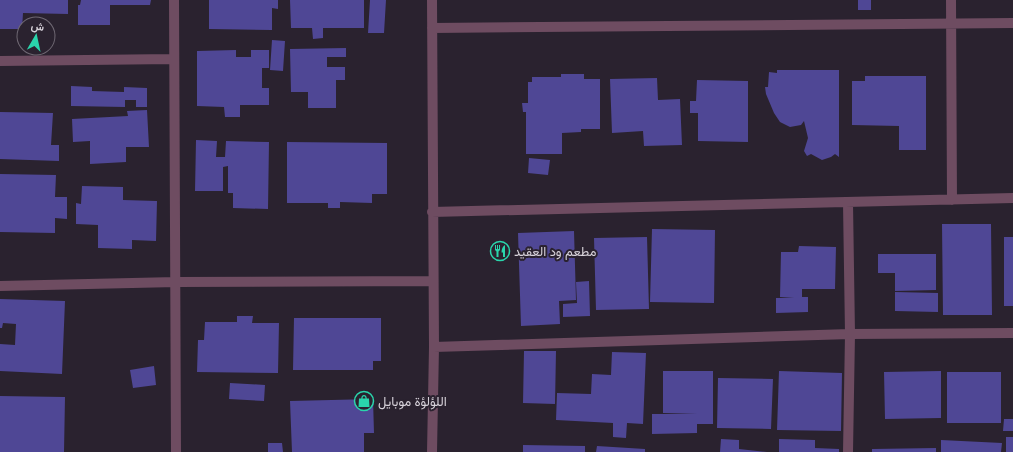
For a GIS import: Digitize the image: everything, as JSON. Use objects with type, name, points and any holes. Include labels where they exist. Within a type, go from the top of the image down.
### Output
[{"type":"street","points":[[174,0],[173,59],[176,282],[176,452]]},
{"type":"street","points":[[432,0],[432,212],[434,347],[432,452]]},
{"type":"street","points":[[950,0],[952,200]]},
{"type":"street","points":[[432,28],[1013,23]]},
{"type":"street","points":[[0,61],[173,59]]},
{"type":"street","points":[[432,212],[1013,198]]},
{"type":"street","points":[[848,203],[850,334],[848,452]]},
{"type":"street","points":[[0,286],[176,282],[433,281]]},
{"type":"street","points":[[434,347],[850,334],[1013,333]]},
{"type":"building","points":[[0,0],[68,0],[68,14],[23,13],[23,16],[16,16],[16,29],[0,29]]},
{"type":"building","points":[[81,0],[151,0],[150,5],[110,5],[110,25],[78,25],[78,5],[80,5]]},
{"type":"building","points":[[209,0],[278,0],[278,9],[272,8],[272,30],[209,29]]},
{"type":"building","points":[[290,0],[364,0],[364,28],[323,28],[323,38],[313,39],[312,28],[291,28]]},
{"type":"building","points":[[370,0],[386,0],[384,33],[368,33]]},
{"type":"building","points":[[858,0],[871,0],[871,10],[858,10]]},
{"type":"building","points":[[272,40],[285,41],[283,71],[270,70]]},
{"type":"building","points":[[346,48],[346,57],[327,57],[327,67],[345,67],[345,80],[336,80],[336,108],[308,108],[308,92],[291,92],[290,49]]},
{"type":"building","points":[[236,50],[236,57],[251,57],[251,50],[269,50],[269,68],[262,68],[262,88],[269,88],[269,105],[240,105],[240,117],[225,117],[224,107],[197,106],[197,51]]},
{"type":"building","points":[[777,70],[839,70],[839,157],[835,154],[822,160],[811,154],[807,156],[804,151],[808,138],[804,121],[801,125],[790,127],[780,122],[774,113],[766,94],[765,87],[768,87],[769,72],[777,73]]},
{"type":"building","points":[[561,74],[584,74],[584,79],[600,79],[600,129],[581,129],[581,132],[562,133],[562,154],[526,154],[526,112],[523,112],[522,103],[528,103],[528,82],[532,82],[532,77],[561,77]]},
{"type":"building","points":[[865,76],[926,76],[926,150],[899,150],[899,126],[852,125],[852,81],[865,81]]},
{"type":"building","points":[[657,78],[658,100],[680,99],[682,145],[644,146],[643,131],[612,133],[610,79]]},
{"type":"building","points":[[697,80],[748,81],[748,142],[698,141],[698,113],[690,113],[690,101],[696,101]]},
{"type":"building","points":[[71,86],[92,87],[92,91],[124,92],[124,87],[147,88],[147,107],[136,107],[136,100],[125,100],[125,107],[71,106]]},
{"type":"building","points":[[147,110],[149,147],[126,147],[126,162],[90,164],[90,141],[73,142],[72,119],[128,116],[127,111]]},
{"type":"building","points":[[0,112],[53,113],[51,145],[59,145],[59,161],[0,159]]},
{"type":"building","points":[[196,140],[217,141],[216,157],[225,157],[226,141],[269,142],[268,209],[233,208],[233,193],[228,193],[228,166],[223,167],[223,191],[195,191]]},
{"type":"building","points":[[287,142],[387,143],[387,194],[372,194],[372,203],[340,202],[340,208],[328,208],[328,203],[287,203]]},
{"type":"building","points":[[529,158],[550,160],[548,175],[528,173]]},
{"type":"building","points":[[0,174],[56,175],[55,197],[67,197],[67,219],[55,218],[55,233],[0,232]]},
{"type":"building","points":[[82,186],[123,187],[123,200],[157,201],[156,241],[132,240],[132,249],[98,248],[98,225],[76,224],[76,203],[81,204]]},
{"type":"building","points":[[942,224],[991,224],[992,315],[943,315]]},
{"type":"building","points":[[652,229],[715,230],[714,303],[650,302]]},
{"type":"building","points":[[574,231],[576,300],[559,301],[560,324],[521,326],[518,233]]},
{"type":"building","points":[[647,237],[649,309],[596,310],[594,238]]},
{"type":"building","points":[[1004,237],[1013,237],[1013,306],[1004,306]]},
{"type":"building","points":[[799,246],[836,247],[835,289],[802,289],[802,297],[808,297],[808,312],[776,313],[776,298],[794,298],[780,297],[781,252],[798,252]]},
{"type":"building","points":[[878,254],[936,254],[936,290],[895,291],[895,273],[878,273]]},
{"type":"building","points":[[589,281],[590,316],[563,317],[563,304],[577,303],[576,282]]},
{"type":"building","points":[[895,292],[938,293],[938,312],[895,311]]},
{"type":"building","points":[[0,299],[65,301],[62,374],[0,371],[0,344],[15,345],[16,324],[3,323],[2,328],[0,328]]},
{"type":"building","points":[[237,316],[253,316],[252,323],[279,323],[278,373],[197,372],[198,340],[204,340],[205,322],[237,322]]},
{"type":"building","points":[[294,318],[381,318],[381,361],[373,361],[373,370],[293,370]]},
{"type":"building","points":[[524,351],[556,351],[555,404],[523,403]]},
{"type":"building","points":[[612,352],[646,353],[643,424],[627,423],[626,438],[613,437],[613,423],[556,420],[557,393],[591,394],[592,374],[611,375]]},
{"type":"building","points":[[154,366],[156,385],[133,388],[130,370]]},
{"type":"building","points":[[663,371],[713,371],[713,424],[697,424],[697,433],[652,434],[652,414],[697,414],[663,413]]},
{"type":"building","points":[[779,371],[842,373],[841,431],[777,430]]},
{"type":"building","points":[[941,371],[941,418],[885,419],[884,372]]},
{"type":"building","points":[[947,372],[1001,372],[1001,423],[947,423]]},
{"type":"building","points":[[718,378],[773,379],[771,429],[717,428]]},
{"type":"building","points":[[230,383],[265,385],[264,401],[229,399]]},
{"type":"building","points":[[0,396],[65,397],[64,452],[0,452]]},
{"type":"building","points":[[373,399],[374,433],[364,433],[364,452],[292,452],[290,401]]},
{"type":"building","points":[[1004,419],[1013,419],[1013,431],[1003,431]]},
{"type":"building","points":[[1006,437],[1013,437],[1013,452],[1006,452]]},
{"type":"building","points":[[721,439],[739,440],[739,449],[767,452],[720,452]]},
{"type":"building","points":[[779,439],[815,440],[815,448],[839,449],[839,452],[779,452]]},
{"type":"building","points":[[941,440],[1002,443],[1001,452],[941,452]]},
{"type":"building","points":[[268,443],[282,443],[283,452],[268,452]]},
{"type":"building","points":[[523,445],[585,446],[585,452],[523,452]]},
{"type":"building","points":[[597,446],[645,449],[645,452],[596,452]]},
{"type":"building","points":[[936,448],[936,452],[872,452],[872,449]]},
{"type":"place","name":"مطعم ود العقيد","points":[[500,251]]},
{"type":"place","name":"اللؤلؤة موبايل","points":[[364,401]]}]
